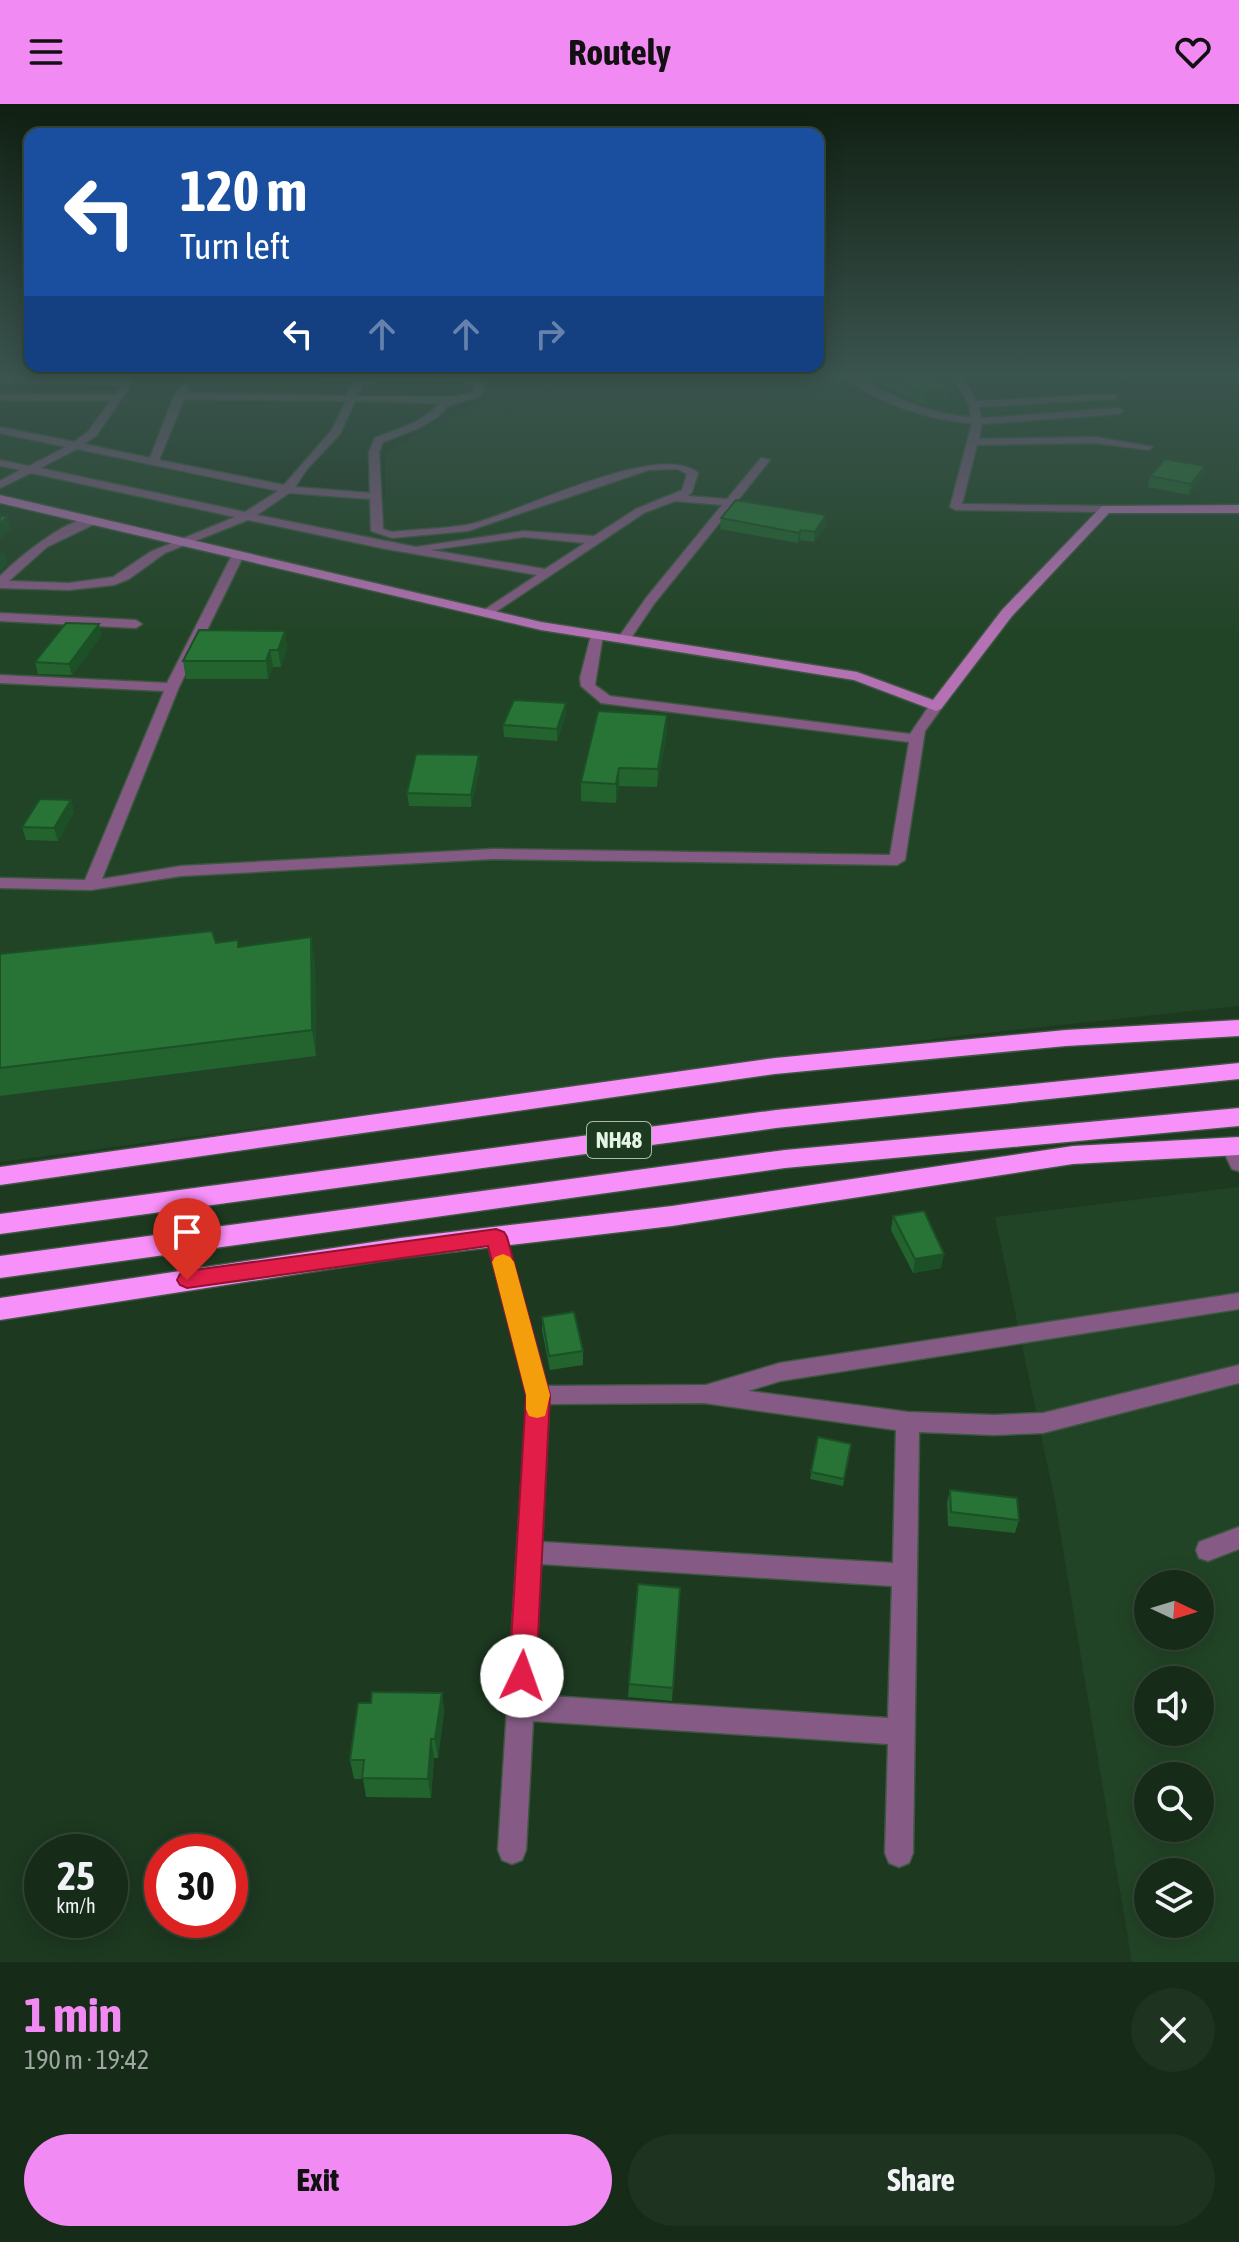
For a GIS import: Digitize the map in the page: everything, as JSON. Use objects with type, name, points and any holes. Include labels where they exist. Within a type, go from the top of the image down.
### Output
[{"type":"highway","points":[[0,1176],[775,1066],[1066,1038],[1239,1028]]},
{"type":"highway","name":"NH48","points":[[0,1224],[776,1119],[1239,1071]]},
{"type":"highway","name":"NH48","points":[[0,1267],[785,1159],[1239,1117]]},
{"type":"highway","points":[[0,1309],[400,1248],[688,1214],[1073,1155],[1236,1152]]},
{"type":"street","points":[[0,485],[49,460]]},
{"type":"street","points":[[142,460],[284,489],[374,496]]},
{"type":"street","points":[[0,583],[66,586],[112,582],[127,577],[153,555],[188,543],[245,516],[284,489],[310,460]]},
{"type":"street","points":[[374,460],[377,531],[392,535],[468,528],[648,467],[679,466],[693,473],[687,492],[640,511],[488,613]]},
{"type":"street","points":[[624,638],[650,601],[765,460]]},
{"type":"street","points":[[969,460],[956,507],[1239,509]]},
{"type":"street","points":[[0,463],[406,550],[547,573]]},
{"type":"street","points":[[676,498],[744,505]]},
{"type":"street","points":[[0,499],[488,613],[597,635],[846,673],[936,706]]},
{"type":"street","points":[[0,883],[91,885],[181,871],[493,854],[897,860],[918,731],[1007,613],[1106,509]]},
{"type":"street","points":[[0,583],[39,544],[60,532],[95,521]]},
{"type":"street","points":[[406,550],[524,534],[596,540]]},
{"type":"street","points":[[91,885],[172,687],[238,555]]},
{"type":"street","points":[[0,617],[136,624]]},
{"type":"street","points":[[597,635],[588,686],[594,694],[606,700],[916,739]]},
{"type":"street","points":[[0,679],[172,687]]},
{"type":"street","points":[[496,1237],[538,1395],[512,1850]]},
{"type":"street","points":[[704,1394],[780,1372],[1239,1301]]},
{"type":"street","points":[[538,1395],[704,1394],[908,1422],[994,1425],[1043,1423],[1239,1374]]},
{"type":"street","points":[[899,1853],[908,1422]]},
{"type":"street","points":[[1208,1550],[1239,1538]]},
{"type":"street","points":[[529,1552],[904,1575]]},
{"type":"street","points":[[520,1707],[901,1732]]},
{"type":"shaded area","points":[[0,460],[120,460],[290,496],[385,499],[385,460],[1239,460],[1239,1006],[957,1036],[0,1162]]},
{"type":"shaded area","points":[[1239,1187],[1239,1962],[1132,1962],[1055,1501],[995,1217]]},
{"type":"building","points":[[1164,460],[1205,466],[1191,484],[1150,476]]},
{"type":"building","points":[[736,500],[826,515],[815,532],[801,530],[799,533],[721,518]]},
{"type":"building","points":[[66,623],[99,624],[69,664],[35,662]]},
{"type":"building","points":[[199,630],[285,631],[278,650],[270,650],[266,661],[183,661]]},
{"type":"building","points":[[514,700],[566,703],[557,729],[503,725]]},
{"type":"building","points":[[598,711],[667,715],[658,769],[619,768],[616,784],[581,782]]},
{"type":"building","points":[[416,754],[479,755],[471,795],[407,793]]},
{"type":"building","points":[[40,799],[71,800],[54,828],[22,827]]},
{"type":"building","points":[[212,931],[216,943],[238,940],[238,947],[311,937],[312,1030],[0,1068],[0,954]]},
{"type":"building","points":[[924,1211],[944,1254],[915,1259],[893,1216]]},
{"type":"building","points":[[574,1312],[583,1351],[549,1356],[542,1317]]},
{"type":"building","points":[[818,1437],[851,1444],[844,1479],[811,1472]]},
{"type":"building","points":[[950,1490],[1017,1498],[1019,1520],[951,1512]]},
{"type":"building","points":[[638,1584],[680,1588],[673,1688],[629,1684]]},
{"type":"building","points":[[372,1692],[442,1693],[435,1739],[431,1739],[428,1779],[362,1778],[364,1760],[350,1760],[358,1703],[371,1703]]},
{"type":"slow traffic","points":[[503,1262],[538,1395],[537,1409]]},
{"type":"route","points":[[187,1280],[496,1237],[538,1395],[522,1676]]}]
